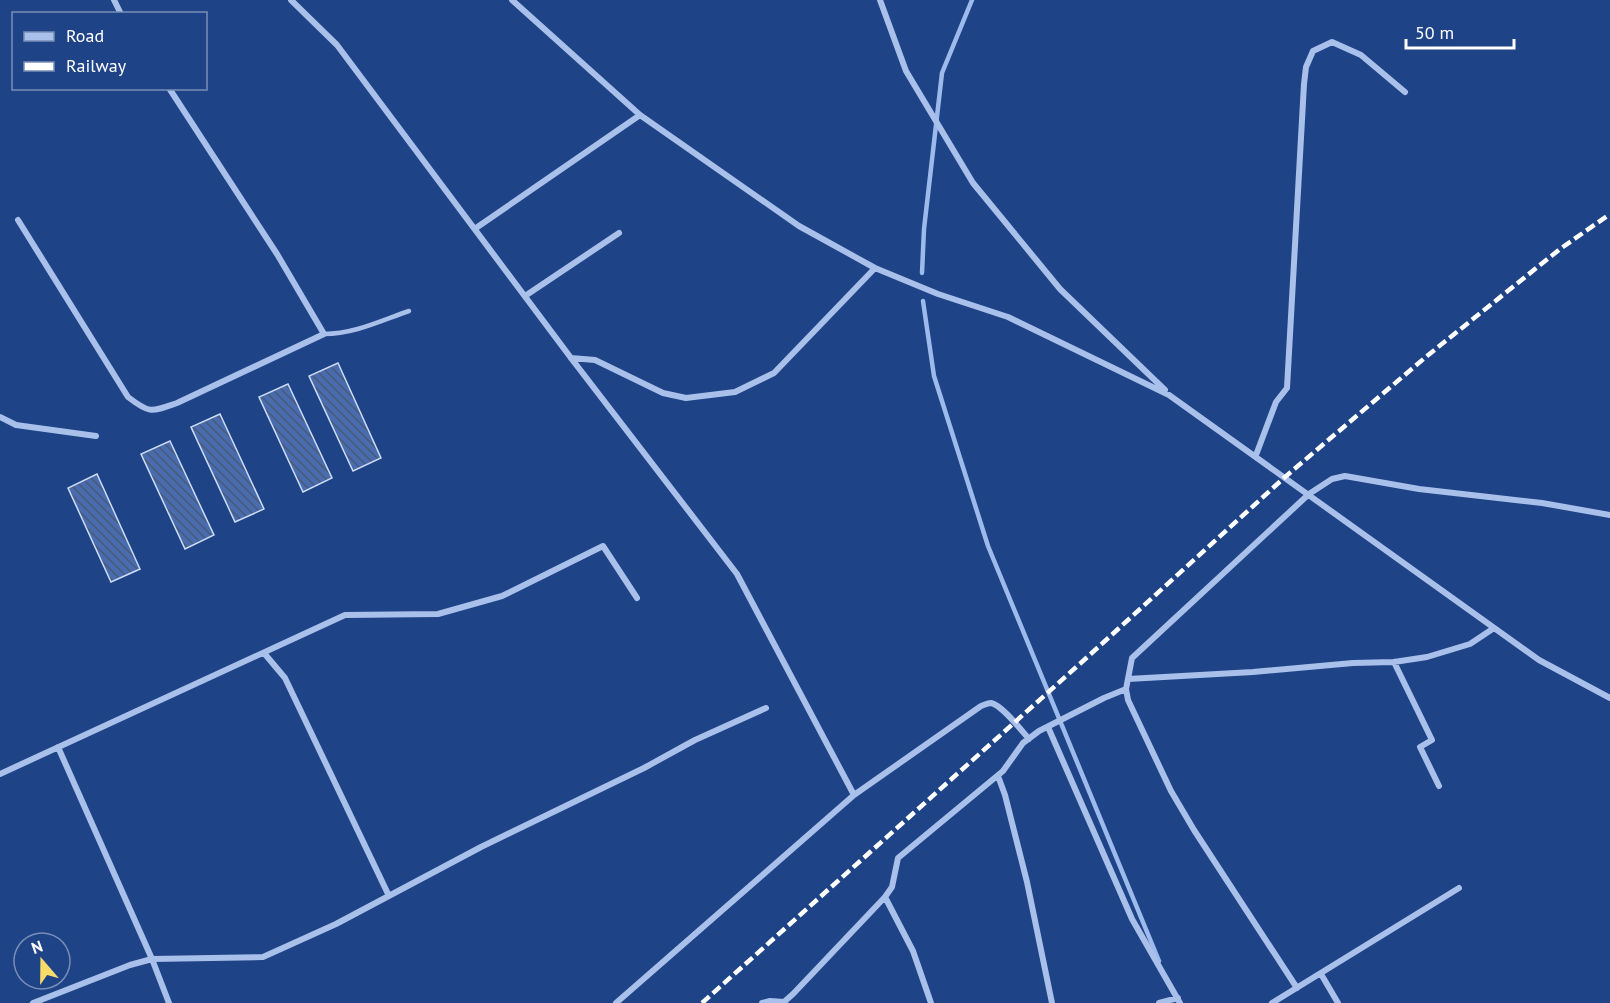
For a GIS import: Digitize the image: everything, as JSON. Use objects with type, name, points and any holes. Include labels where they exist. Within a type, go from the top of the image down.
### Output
[{"type":"street","points":[[291,0],[337,45],[737,574],[854,795]]},
{"type":"street","points":[[512,0],[640,114],[799,226],[875,268],[938,294],[1008,317],[1169,394]]},
{"type":"street","points":[[880,0],[906,71],[973,183],[1060,289],[1169,394],[1539,660],[1610,698]]},
{"type":"street","points":[[1256,455],[1276,402],[1287,388],[1306,67],[1313,51],[1332,42],[1361,55],[1405,92]]},
{"type":"street","points":[[18,220],[128,397],[143,408],[154,411],[177,403],[324,334],[277,254],[170,90]]},
{"type":"street","points":[[476,228],[640,114]]},
{"type":"street","points":[[525,296],[619,232]]},
{"type":"street","points":[[571,357],[595,360],[663,393],[686,398],[735,392],[774,373],[875,268]]},
{"type":"street","points":[[0,417],[16,425],[96,436]]},
{"type":"street","points":[[1297,988],[1177,801],[1128,700],[1126,689],[1132,658],[1309,494],[1332,479],[1345,476],[1419,489],[1542,502],[1610,515]]},
{"type":"street","points":[[0,774],[345,615],[438,614],[502,596],[603,546],[637,598]]},
{"type":"street","points":[[1128,679],[1395,662],[1427,657],[1470,644],[1494,628]]},
{"type":"street","points":[[264,653],[285,678],[389,896]]},
{"type":"street","points":[[1395,662],[1432,740],[1420,747],[1439,786]]},
{"type":"street","points":[[762,1003],[770,1000],[784,1002],[885,897],[892,887],[898,858],[998,776],[1029,739],[1104,698],[1126,689]]},
{"type":"street","points":[[616,1003],[854,795],[981,706],[989,703],[1004,712],[1029,739]]},
{"type":"street","points":[[33,1003],[130,965],[152,959],[262,957],[336,924],[482,847],[644,768],[695,740],[765,708]]},
{"type":"street","points":[[1048,727],[1132,919],[1179,1000],[1159,1003]]},
{"type":"street","points":[[58,747],[152,959],[169,1003]]},
{"type":"street","points":[[998,776],[1027,882],[1052,1003]]},
{"type":"street","points":[[1272,1003],[1459,888]]},
{"type":"street","points":[[885,897],[913,951],[931,1003]]},
{"type":"street","points":[[1321,974],[1338,1003]]},
{"type":"lane","points":[[324,334],[354,331],[409,311]]},
{"type":"building","points":[[338,363],[381,458],[353,471],[309,376]]},
{"type":"building","points":[[288,384],[332,478],[303,492],[259,397]]},
{"type":"building","points":[[220,414],[264,509],[235,522],[191,427]]},
{"type":"building","points":[[170,441],[214,535],[185,549],[141,454]]},
{"type":"building","points":[[97,474],[140,569],[111,582],[68,488]]},
{"type":"waterway","points":[[922,273],[924,229],[942,73],[972,0]]},
{"type":"waterway","points":[[923,301],[934,376],[988,546],[1159,961]]},
{"type":"railway","points":[[702,1003],[1285,477],[1427,356],[1560,249],[1610,214]]}]
